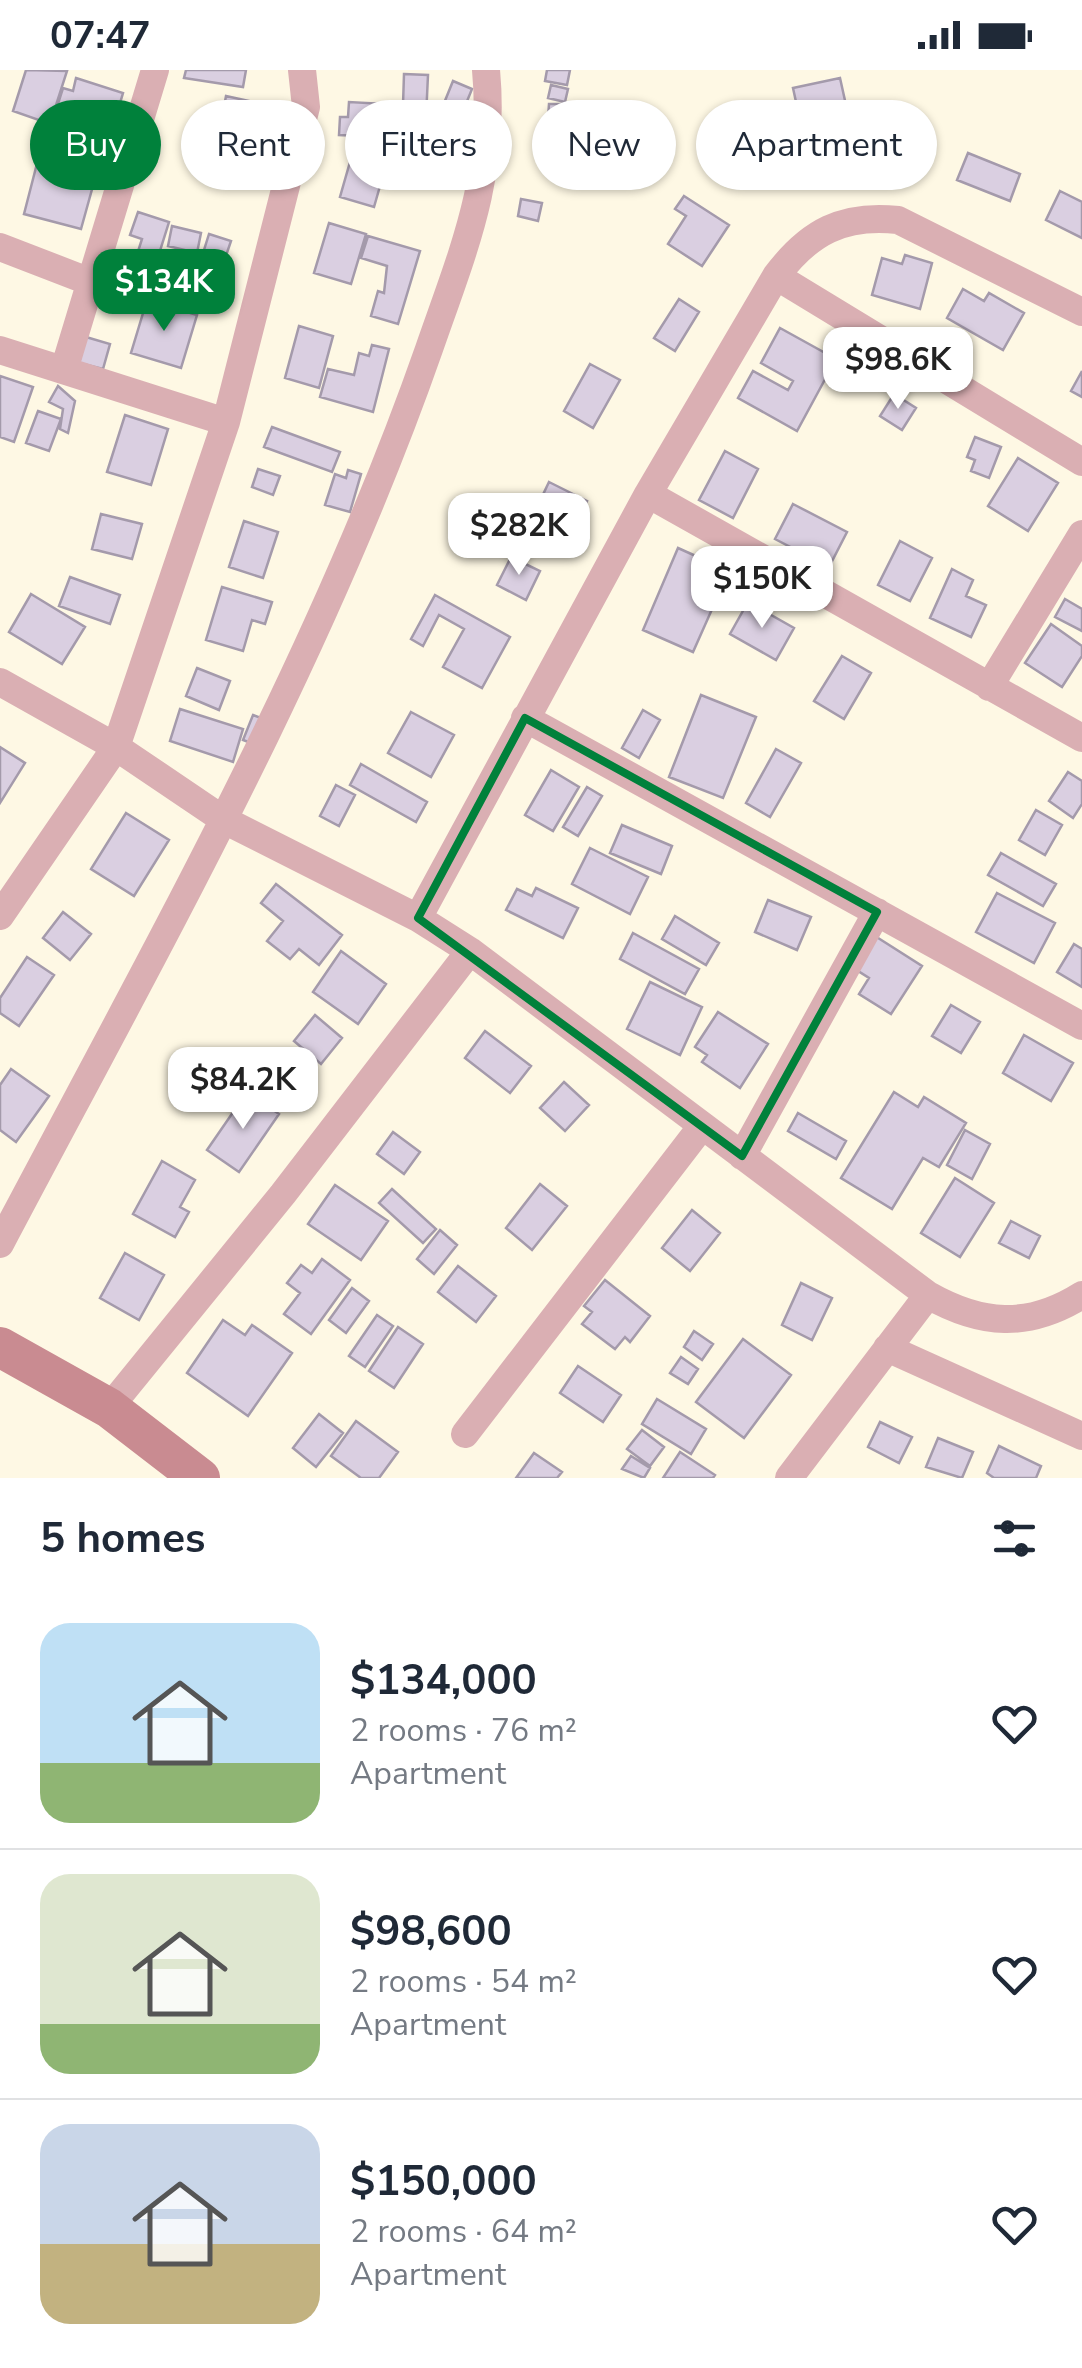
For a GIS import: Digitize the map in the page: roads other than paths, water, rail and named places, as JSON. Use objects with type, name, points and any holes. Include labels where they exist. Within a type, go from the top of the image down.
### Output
[{"type":"street","points":[[64,370],[155,70]]},
{"type":"street","points":[[0,916],[116,748],[226,422],[306,107],[302,70]]},
{"type":"street","points":[[0,1244],[224,820],[396,449],[484,178],[492,124],[486,70]]},
{"type":"street","points":[[418,918],[648,494],[776,276],[798,246],[832,224],[898,220],[1082,312]]},
{"type":"street","points":[[0,247],[88,281]]},
{"type":"street","points":[[776,276],[1082,462]]},
{"type":"street","points":[[0,350],[226,422]]},
{"type":"street","points":[[648,494],[1082,738]]},
{"type":"street","points":[[989,687],[1082,534]]},
{"type":"street","points":[[0,682],[116,748],[224,820],[418,918],[470,951],[928,1296],[964,1316],[1002,1321],[1067,1304],[1082,1294]]},
{"type":"street","points":[[525,718],[1082,1026]]},
{"type":"street","points":[[742,1156],[878,912]]},
{"type":"street","points":[[109,1408],[283,1194],[470,951]]},
{"type":"street","points":[[465,1434],[702,1126]]},
{"type":"street","points":[[789,1478],[928,1296]]},
{"type":"street","points":[[0,1347],[109,1408],[200,1478]]},
{"type":"street","points":[[887,1348],[1082,1436]]}]
